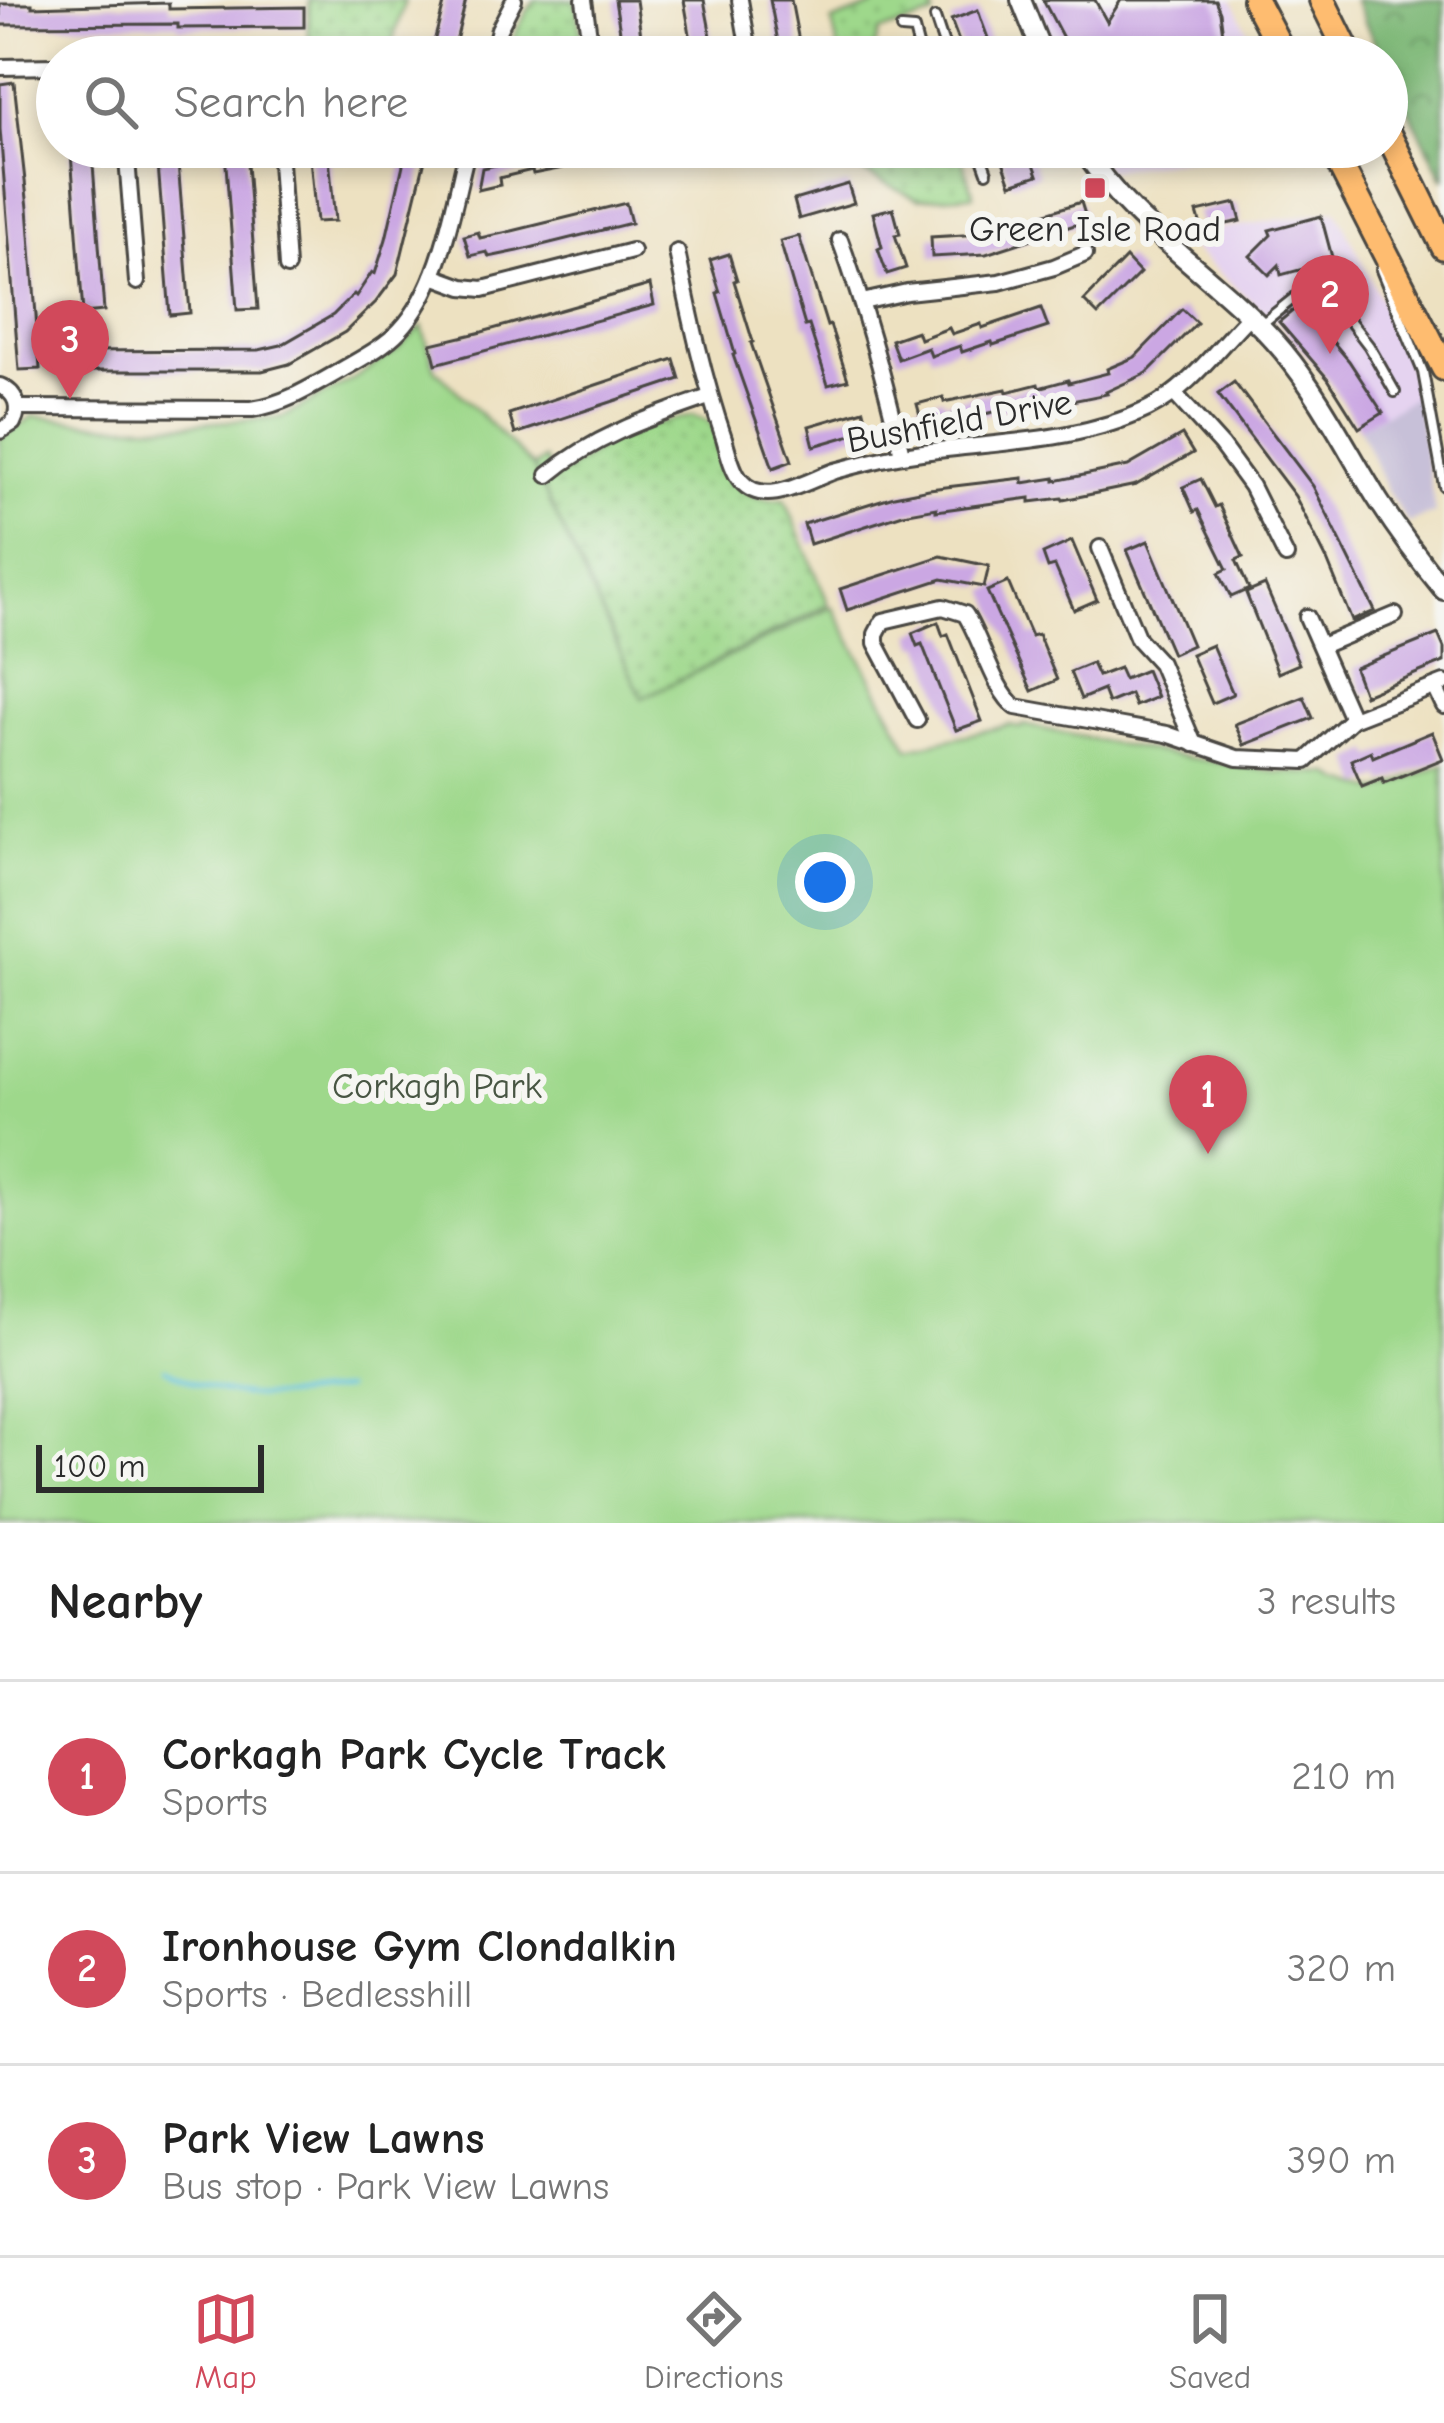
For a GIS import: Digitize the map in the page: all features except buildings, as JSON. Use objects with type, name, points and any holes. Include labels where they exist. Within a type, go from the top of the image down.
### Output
[{"type":"highway","points":[[1251,0],[1269,36]]},
{"type":"highway","points":[[1322,0],[1340,36]]},
{"type":"highway","points":[[1338,168],[1444,368]]},
{"type":"highway","points":[[1405,168],[1444,248]]},
{"type":"street","points":[[497,36],[514,0]]},
{"type":"street","points":[[584,0],[589,36]]},
{"type":"street","points":[[740,0],[746,36]]},
{"type":"street","points":[[1021,0],[1036,36]]},
{"type":"street","points":[[0,67],[36,66]]},
{"type":"street","points":[[128,168],[137,282]]},
{"type":"street","points":[[280,168],[287,267]]},
{"type":"street","points":[[18,408],[252,409],[272,406],[304,391],[388,341],[420,304],[462,168]]},
{"type":"street","points":[[1098,168],[1135,212],[1283,350],[1407,544],[1444,590]]},
{"type":"street","points":[[840,241],[884,375],[902,454]]},
{"type":"street","points":[[430,283],[483,290],[632,251]]},
{"type":"street","name":"Bushfield Drive","points":[[677,252],[710,397],[740,481],[766,493],[902,454],[1054,436],[1118,422],[1174,393],[1254,321]]},
{"type":"street","points":[[862,302],[999,282],[1085,254]]},
{"type":"street","points":[[0,386],[12,394],[18,408],[13,423],[0,431]]},
{"type":"street","points":[[1174,393],[1251,486],[1286,556]]},
{"type":"street","points":[[548,475],[623,426],[710,397]]},
{"type":"street","points":[[1100,548],[1138,639],[1160,663],[1194,743]]},
{"type":"street","points":[[916,721],[876,644],[876,634],[884,621],[943,607],[965,614],[1005,700],[1016,707],[1146,729],[1237,758],[1306,761],[1352,719],[1439,685],[1444,706]]},
{"type":"street","points":[[1321,646],[1395,615]]},
{"type":"street","points":[[1307,617],[1352,719]]},
{"type":"lane","points":[[934,18],[940,36]]},
{"type":"lane","points":[[901,28],[914,30],[915,36]]},
{"type":"lane","points":[[986,168],[987,172]]},
{"type":"lane","points":[[1337,168],[1423,373],[1444,486]]},
{"type":"lane","points":[[1254,321],[1309,286],[1346,316],[1370,346],[1395,392]]},
{"type":"shaded area","points":[[1035,0],[1232,0],[1250,36],[1050,36]]},
{"type":"shaded area","points":[[1337,210],[1403,346],[1416,396],[1435,513],[1408,523],[1359,428],[1325,375],[1280,322],[1178,236]]},
{"type":"shaded area","points":[[1416,396],[1435,513],[1408,523],[1359,428]]},
{"type":"green space","points":[[309,0],[405,0],[394,36],[309,36]]},
{"type":"green space","points":[[535,0],[575,0],[582,36],[515,36]]},
{"type":"green space","points":[[875,0],[930,0],[934,16],[878,36],[835,36],[832,22],[875,6]]},
{"type":"green space","points":[[1354,0],[1444,0],[1444,180],[1408,108],[1408,36],[1372,36]]},
{"type":"green space","points":[[863,168],[965,168],[974,195],[918,199],[864,173]]},
{"type":"green space","name":"Corkagh Park","points":[[422,326],[435,369],[533,467],[642,698],[833,607],[909,748],[1024,725],[1276,772],[1330,774],[1342,782],[1379,791],[1444,764],[1444,1523],[0,1523],[0,438],[34,416],[110,425],[283,417],[352,380],[396,351]]},
{"type":"green space","points":[[693,415],[713,426],[728,469],[742,489],[766,499],[785,499],[829,605],[642,698],[533,467],[544,459],[555,478],[626,431]]},
{"type":"waterway","points":[[165,1368],[209,1388],[253,1396],[345,1389]]},
{"type":"place","name":"Green Isle Road","points":[[1095,188]]},
{"type":"place","name":"Ironhouse Gym Clondalkin","points":[[1330,354]]},
{"type":"place","name":"Park View Lawns","points":[[70,399]]},
{"type":"place","name":"Corkagh Park Cycle Track","points":[[1208,1154]]}]
